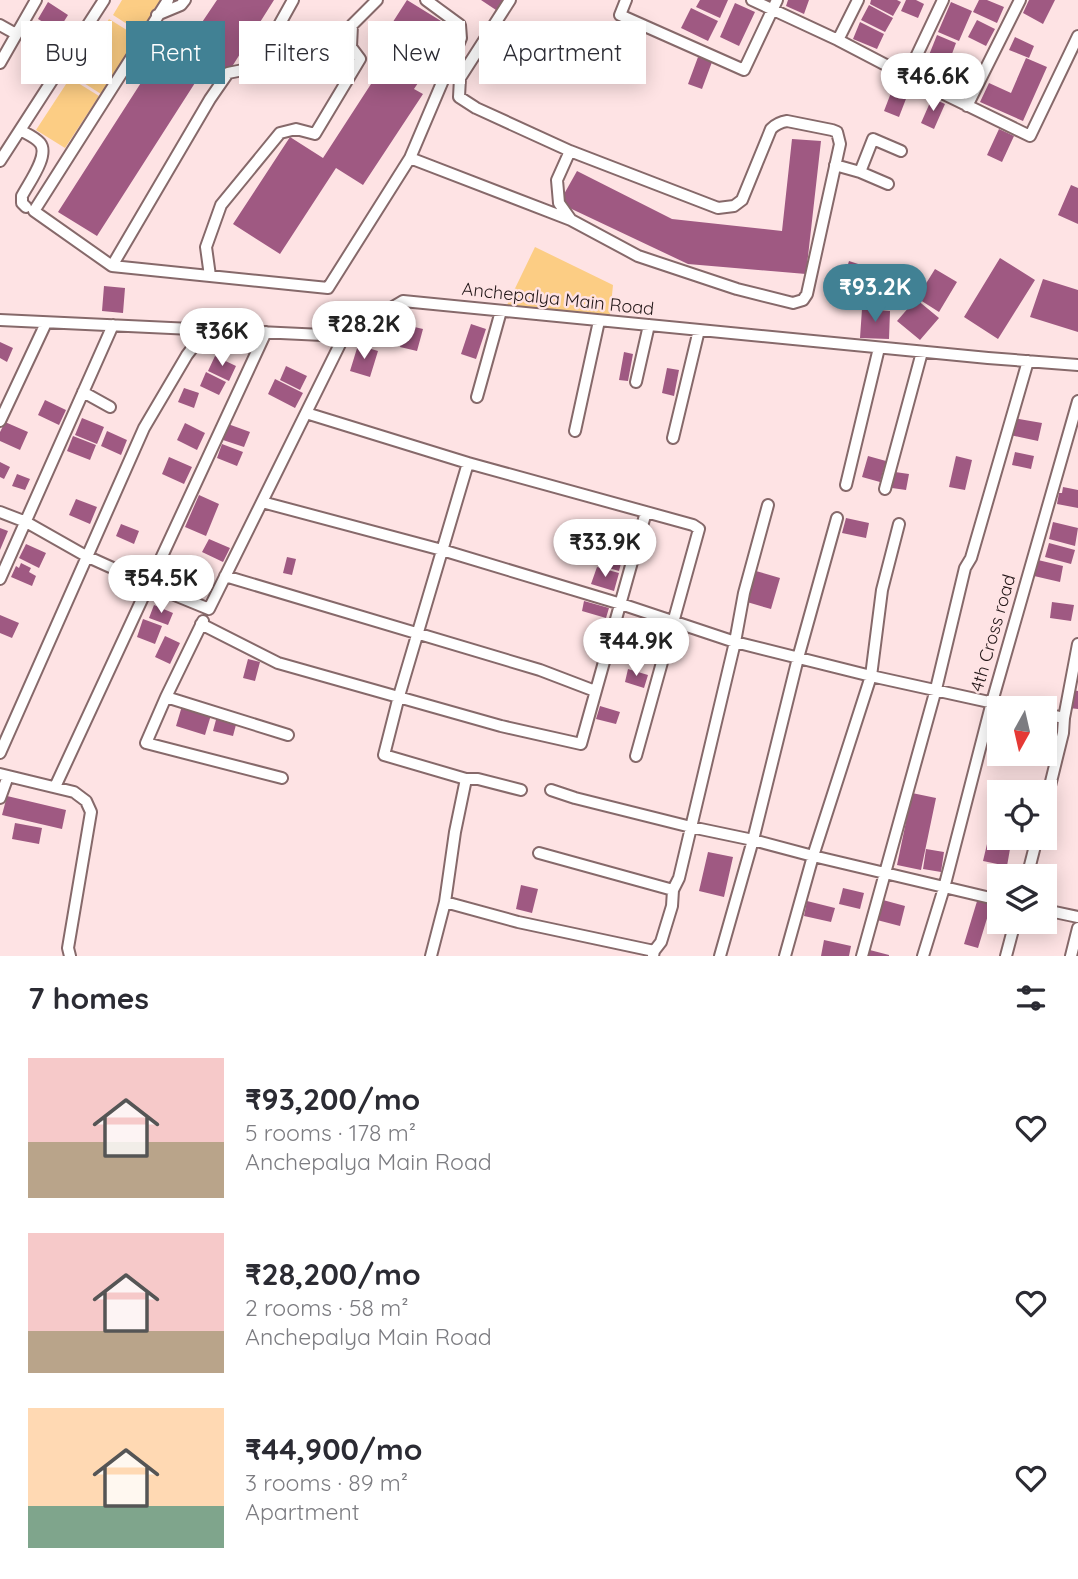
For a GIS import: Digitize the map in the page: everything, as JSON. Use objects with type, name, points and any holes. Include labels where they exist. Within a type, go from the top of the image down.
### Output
[{"type":"street","points":[[0,63],[36,0]]},
{"type":"street","points":[[0,161],[104,0]]},
{"type":"street","points":[[167,0],[34,211],[112,266],[328,288],[410,158],[461,38],[460,25],[426,0]]},
{"type":"street","points":[[157,15],[181,5],[185,0]]},
{"type":"street","points":[[112,266],[210,99],[228,73],[248,69],[263,54],[293,0]]},
{"type":"street","points":[[210,276],[206,247],[221,205],[280,133],[296,130],[315,134],[360,59],[351,47],[352,26],[377,0]]},
{"type":"street","points":[[410,158],[571,220],[638,256],[737,289],[793,303],[803,300],[807,295],[840,144],[837,132],[788,121],[781,122],[771,129],[742,200],[734,206],[718,208],[570,151],[476,108],[459,97],[460,78],[510,0]]},
{"type":"street","points":[[626,0],[620,15],[744,70],[775,5]]},
{"type":"street","points":[[752,0],[775,5],[906,76],[1030,136],[1078,36]]},
{"type":"street","points":[[838,40],[858,0]]},
{"type":"street","points":[[906,76],[943,0]]},
{"type":"street","points":[[967,106],[1020,0]]},
{"type":"street","points":[[0,25],[16,34]]},
{"type":"street","points":[[20,130],[38,141],[43,151],[22,196],[22,203],[26,207]]},
{"type":"street","points":[[860,172],[873,139],[901,151]]},
{"type":"street","points":[[570,151],[557,180],[559,203],[571,220]]},
{"type":"street","points":[[835,165],[888,184]]},
{"type":"street","name":"Anchepalya Main Road","points":[[344,336],[403,301],[1078,365]]},
{"type":"street","points":[[477,397],[501,311]]},
{"type":"street","points":[[0,320],[344,336],[201,624],[146,743],[282,778]]},
{"type":"street","points":[[575,431],[599,321]]},
{"type":"street","points":[[0,421],[46,323]]},
{"type":"street","points":[[0,579],[113,325]]},
{"type":"street","points":[[636,382],[649,326]]},
{"type":"street","points":[[0,752],[144,428],[187,355],[208,329]]},
{"type":"street","points":[[673,438],[699,330]]},
{"type":"street","points":[[55,787],[266,332]]},
{"type":"street","points":[[846,485],[879,348]]},
{"type":"street","points":[[885,489],[922,352]]},
{"type":"street","points":[[862,956],[936,689],[965,568],[971,558],[1028,361]]},
{"type":"street","points":[[83,392],[110,407]]},
{"type":"street","name":"4th Cross road","points":[[994,696],[1078,401]]},
{"type":"street","points":[[306,413],[468,463],[693,525],[699,529],[636,756]]},
{"type":"street","points":[[468,463],[383,755],[466,779],[478,779],[521,790]]},
{"type":"street","points":[[262,502],[442,551],[621,604],[735,642],[871,677],[987,701]]},
{"type":"street","points":[[445,902],[654,954],[661,942],[672,906],[673,890],[679,878],[735,642],[744,593],[768,505]]},
{"type":"street","points":[[0,512],[26,522],[86,556],[209,609]]},
{"type":"street","points":[[201,624],[278,663],[501,726],[581,744],[646,512]]},
{"type":"street","points":[[720,956],[837,518]]},
{"type":"street","points":[[785,956],[813,856],[871,677],[881,590],[898,524]]},
{"type":"street","points":[[225,576],[540,670],[595,691]]},
{"type":"street","points":[[1051,780],[1063,733],[1078,644]]},
{"type":"street","points":[[166,697],[288,734]]},
{"type":"street","points":[[1057,717],[1064,718]]},
{"type":"street","name":"4th Cross road","points":[[923,956],[944,888],[987,721]]},
{"type":"street","points":[[0,798],[4,775],[74,792],[86,801],[91,813],[68,948],[70,956]]},
{"type":"street","points":[[431,956],[445,902],[466,779]]},
{"type":"street","points":[[551,790],[691,827],[987,897]]},
{"type":"street","points":[[539,853],[673,890]]},
{"type":"street","points":[[1057,913],[1078,917]]},
{"type":"street","points":[[1071,956],[1078,928]]},
{"type":"street","points":[[1006,956],[1012,934]]},
{"type":"shaded area","points":[[122,0],[162,0],[149,21],[126,21],[126,23],[113,15]]},
{"type":"shaded area","points":[[109,19],[126,30],[126,55],[112,77],[112,21],[108,21]]},
{"type":"shaded area","points":[[66,84],[80,84],[99,96],[65,148],[36,130]]},
{"type":"shaded area","points":[[85,84],[107,84],[101,94]]},
{"type":"shaded area","points":[[535,247],[613,285],[610,315],[507,305]]},
{"type":"building","points":[[217,0],[274,0],[261,21],[239,21],[239,56],[228,73],[225,71],[225,21],[203,21]]},
{"type":"building","points":[[407,0],[441,21],[393,21]]},
{"type":"building","points":[[481,0],[506,0],[499,12]]},
{"type":"building","points":[[700,0],[728,0],[720,18],[696,7]]},
{"type":"building","points":[[788,0],[809,0],[804,14],[786,6]]},
{"type":"building","points":[[871,0],[901,2],[893,16],[870,4]]},
{"type":"building","points":[[906,0],[916,0],[924,4],[918,18],[901,11]]},
{"type":"building","points":[[979,0],[987,0],[1004,7],[997,23],[973,12]]},
{"type":"building","points":[[1029,0],[1055,0],[1043,24],[1023,13]]},
{"type":"building","points":[[48,2],[68,15],[64,21],[38,19]]},
{"type":"building","points":[[951,2],[972,11],[959,41],[938,32]]},
{"type":"building","points":[[735,3],[755,12],[739,46],[720,37]]},
{"type":"building","points":[[869,5],[893,18],[885,32],[861,20]]},
{"type":"building","points":[[691,8],[718,21],[708,41],[681,28]]},
{"type":"building","points":[[977,20],[995,29],[986,46],[968,37]]},
{"type":"building","points":[[860,22],[884,34],[877,49],[853,39]]},
{"type":"building","points":[[937,35],[956,43],[949,62],[929,55]]},
{"type":"building","points":[[1015,37],[1034,46],[1029,58],[1009,50]]},
{"type":"building","points":[[698,57],[712,62],[702,89],[688,84]]},
{"type":"building","points":[[1026,58],[1047,67],[1023,121],[980,102],[989,83],[1011,93]]},
{"type":"building","points":[[952,70],[970,78],[964,90],[946,82]]},
{"type":"building","points":[[140,84],[194,84],[97,236],[58,212]]},
{"type":"building","points":[[371,84],[417,84],[414,89],[423,94],[363,185],[336,168],[280,254],[233,224],[290,137],[323,158]]},
{"type":"building","points":[[894,85],[909,91],[899,117],[884,111]]},
{"type":"building","points":[[932,98],[945,104],[934,129],[921,123]]},
{"type":"building","points":[[999,129],[1014,136],[1002,162],[987,155]]},
{"type":"building","points":[[792,139],[821,141],[806,274],[688,264],[559,203],[577,171],[672,219],[782,231]]},
{"type":"building","points":[[1071,185],[1078,188],[1078,224],[1058,215]]},
{"type":"building","points":[[1000,258],[1035,280],[998,339],[964,317]]},
{"type":"building","points":[[849,261],[910,281],[903,306],[841,286]]},
{"type":"building","points":[[935,269],[957,282],[939,312],[917,298]]},
{"type":"building","points":[[1043,279],[1078,290],[1078,332],[1030,317]]},
{"type":"building","points":[[104,286],[125,288],[123,313],[102,311]]},
{"type":"building","points":[[916,299],[939,318],[920,340],[897,321]]},
{"type":"building","points":[[862,309],[890,311],[889,339],[860,338]]},
{"type":"building","points":[[471,324],[486,329],[476,359],[461,354]]},
{"type":"building","points":[[406,325],[423,329],[417,351],[400,347]]},
{"type":"building","points":[[0,342],[13,348],[7,362],[0,358]]},
{"type":"building","points":[[358,345],[378,351],[370,377],[350,371]]},
{"type":"building","points":[[624,352],[633,354],[628,381],[619,380]]},
{"type":"building","points":[[215,356],[236,366],[229,381],[208,371]]},
{"type":"building","points":[[286,366],[307,376],[300,390],[280,380]]},
{"type":"building","points":[[667,368],[679,370],[674,396],[662,393]]},
{"type":"building","points":[[206,372],[226,382],[219,395],[200,386]]},
{"type":"building","points":[[275,379],[303,393],[295,408],[268,394]]},
{"type":"building","points":[[184,388],[199,393],[194,408],[178,402]]},
{"type":"building","points":[[45,400],[66,410],[59,425],[38,415]]},
{"type":"building","points":[[82,418],[104,427],[97,444],[75,435]]},
{"type":"building","points":[[1013,418],[1042,423],[1038,441],[1010,435]]},
{"type":"building","points":[[5,422],[28,432],[20,450],[0,441],[0,432]]},
{"type":"building","points":[[185,423],[205,433],[197,450],[177,440]]},
{"type":"building","points":[[228,424],[250,432],[244,447],[223,440]]},
{"type":"building","points":[[107,431],[127,440],[121,455],[101,446]]},
{"type":"building","points":[[73,436],[96,445],[90,460],[67,451]]},
{"type":"building","points":[[222,444],[243,452],[237,466],[217,458]]},
{"type":"building","points":[[1015,452],[1034,456],[1031,469],[1012,465]]},
{"type":"building","points":[[868,456],[886,461],[880,482],[862,477]]},
{"type":"building","points":[[956,456],[972,460],[965,490],[949,487]]},
{"type":"building","points":[[169,457],[192,467],[184,484],[162,474]]},
{"type":"building","points":[[0,462],[10,467],[4,479],[0,477]]},
{"type":"building","points":[[895,472],[909,474],[906,490],[892,488]]},
{"type":"building","points":[[17,474],[30,479],[25,490],[12,486]]},
{"type":"building","points":[[1063,487],[1078,490],[1078,508],[1057,504]]},
{"type":"building","points":[[199,495],[219,504],[206,536],[185,527]]},
{"type":"building","points":[[76,499],[97,507],[90,524],[69,515]]},
{"type":"building","points":[[846,518],[869,523],[866,538],[842,533]]},
{"type":"building","points":[[1053,522],[1078,528],[1075,546],[1049,539]]},
{"type":"building","points":[[121,524],[139,531],[134,544],[116,536]]},
{"type":"building","points":[[0,528],[8,531],[0,550]]},
{"type":"building","points":[[606,529],[631,537],[626,553],[601,546]]},
{"type":"building","points":[[209,539],[230,548],[223,562],[202,552]]},
{"type":"building","points":[[1049,543],[1075,550],[1071,564],[1045,557]]},
{"type":"building","points":[[26,544],[46,553],[39,568],[19,558]]},
{"type":"building","points":[[602,550],[623,556],[619,571],[598,565]]},
{"type":"building","points":[[287,557],[296,559],[292,575],[283,573]]},
{"type":"building","points":[[1038,560],[1063,566],[1060,582],[1034,576]]},
{"type":"building","points":[[21,563],[31,568],[29,572],[36,576],[32,586],[11,577],[16,566],[19,568]]},
{"type":"building","points":[[597,567],[619,573],[614,591],[591,584]]},
{"type":"building","points":[[756,571],[780,578],[771,609],[747,602]]},
{"type":"building","points":[[584,601],[609,608],[606,618],[582,611]]},
{"type":"building","points":[[1052,602],[1074,605],[1071,621],[1050,618]]},
{"type":"building","points":[[154,605],[173,613],[168,625],[149,618]]},
{"type":"building","points":[[0,615],[19,623],[12,638],[0,633]]},
{"type":"building","points":[[143,619],[162,626],[155,644],[137,637]]},
{"type":"building","points":[[165,636],[180,643],[170,664],[155,657]]},
{"type":"building","points":[[248,659],[260,662],[255,681],[243,678]]},
{"type":"building","points":[[628,669],[648,675],[644,688],[625,682]]},
{"type":"building","points":[[1073,690],[1078,691],[1078,709],[1069,708]]},
{"type":"building","points":[[182,706],[211,715],[205,735],[176,726]]},
{"type":"building","points":[[600,706],[620,712],[616,724],[596,719]]},
{"type":"building","points":[[217,716],[237,721],[233,736],[213,731]]},
{"type":"building","points":[[912,793],[936,798],[921,870],[897,865]]},
{"type":"building","points":[[7,796],[66,810],[62,829],[2,815]]},
{"type":"building","points":[[15,823],[42,828],[39,844],[12,839]]},
{"type":"building","points":[[987,844],[987,850],[1010,850],[1007,864],[983,861]]},
{"type":"building","points":[[926,849],[944,852],[941,872],[923,869]]},
{"type":"building","points":[[708,852],[733,857],[724,897],[699,891]]},
{"type":"building","points":[[521,885],[538,889],[532,913],[516,909]]},
{"type":"building","points":[[843,888],[864,893],[860,909],[839,904]]},
{"type":"building","points":[[978,898],[987,901],[987,918],[978,948],[964,944]]},
{"type":"building","points":[[883,900],[905,906],[900,926],[877,920]]},
{"type":"building","points":[[807,901],[835,908],[831,922],[804,916]]},
{"type":"building","points":[[824,940],[851,946],[849,956],[821,956]]},
{"type":"building","points":[[866,949],[889,955],[889,956],[864,956]]}]
